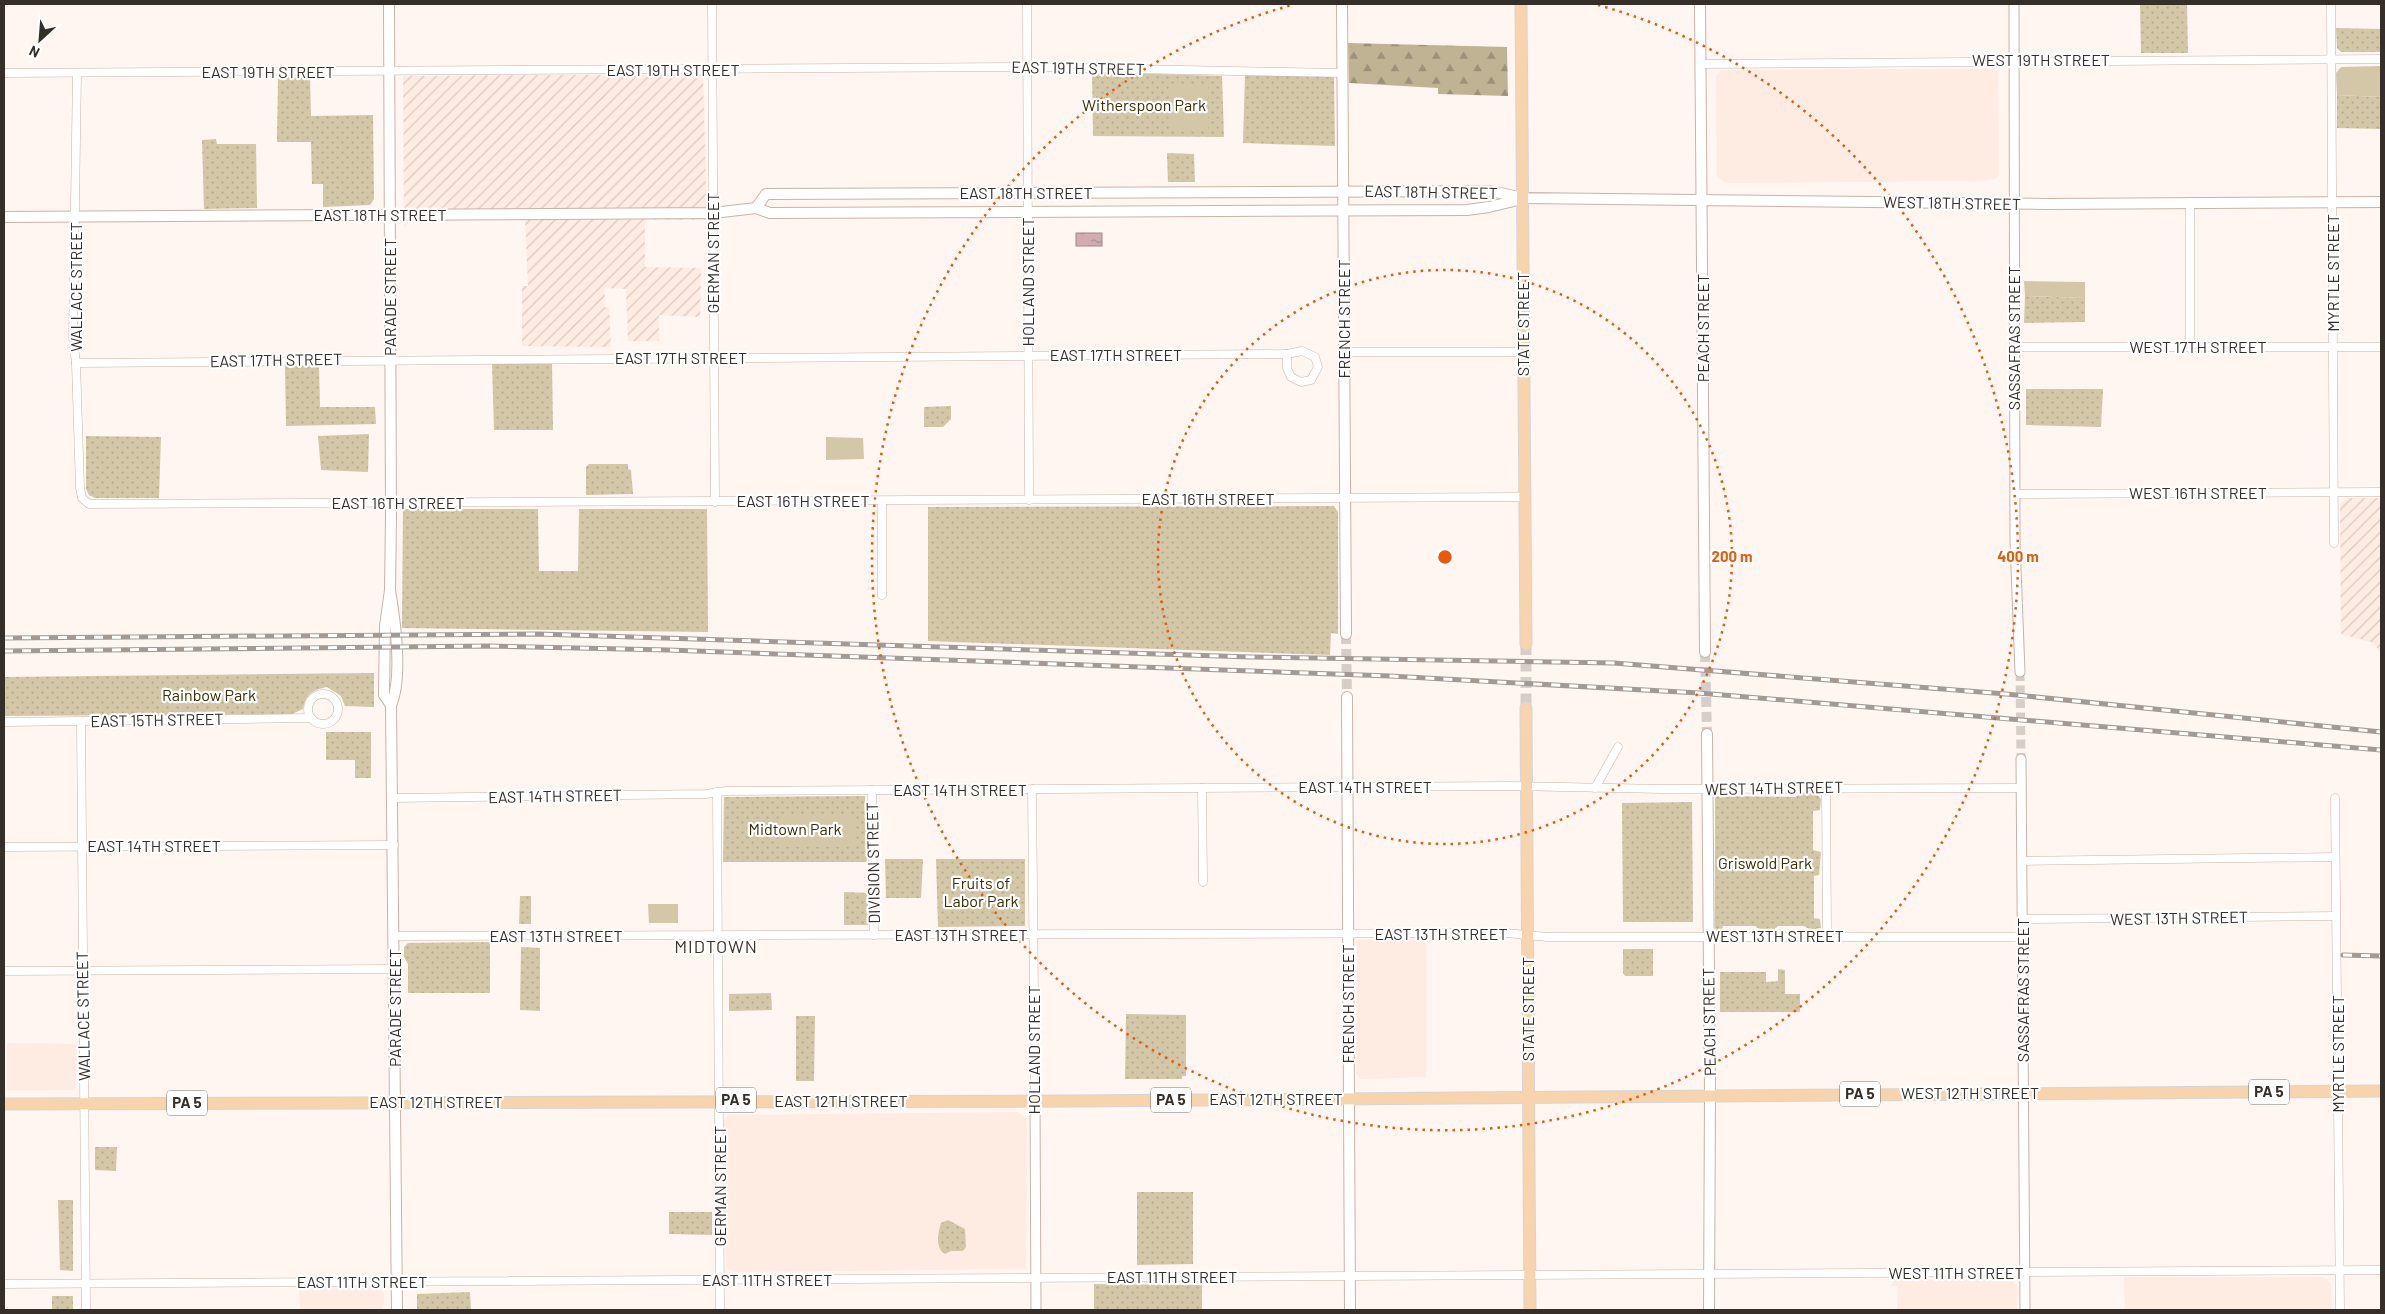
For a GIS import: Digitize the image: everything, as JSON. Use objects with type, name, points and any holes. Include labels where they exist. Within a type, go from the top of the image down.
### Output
[{"type":"main road","name":"PARADE STREET","points":[[388,4],[391,503],[390,590],[385,626],[384,696],[391,705],[394,845],[397,1310]]},
{"type":"main road","name":"FRENCH STREET","points":[[1342,4],[1346,634]]},
{"type":"main road","name":"STATE STREET","points":[[1521,4],[1526,644]]},
{"type":"main road","name":"PEACH STREET","points":[[1700,4],[1705,652]]},
{"type":"main road","name":"EAST 18TH STREET","points":[[756,208],[766,194],[1491,191],[1523,198]]},
{"type":"main road","name":"EAST 18TH STREET","points":[[4,217],[713,212],[756,208],[770,213],[1467,210],[1490,208],[1523,198]]},
{"type":"main road","name":"WEST 18TH STREET","points":[[1523,198],[2013,204],[2381,202]]},
{"type":"main road","name":"FRENCH STREET","points":[[1347,697],[1350,1310]]},
{"type":"main road","name":"STATE STREET","points":[[1526,708],[1530,1310]]},
{"type":"main road","name":"PEACH STREET","points":[[1707,734],[1710,1095],[1709,1310]]},
{"type":"main road","name":"WEST 12TH STREET","points":[[1529,1097],[2024,1092],[2381,1091]]},
{"type":"main road","name":"EAST 12TH STREET","points":[[4,1104],[1529,1097]]},
{"type":"street","name":"GERMAN STREET","points":[[712,4],[715,502]]},
{"type":"street","name":"HOLLAND STREET","points":[[1026,4],[1030,500]]},
{"type":"street","name":"SASSAFRAS STREET","points":[[2014,4],[2015,494],[2020,672]]},
{"type":"street","name":"MYRTLE STREET","points":[[2331,4],[2334,543]]},
{"type":"street","name":"WEST 19TH STREET","points":[[1701,64],[2014,60],[2381,59]]},
{"type":"street","name":"EAST 19TH STREET","points":[[4,74],[1027,67],[1342,73]]},
{"type":"street","name":"WALLACE STREET","points":[[77,73],[73,338],[76,362],[80,488],[83,500]]},
{"type":"street","points":[[2190,202],[2190,348]]},
{"type":"street","name":"WEST 17TH STREET","points":[[2015,347],[2381,347]]},
{"type":"street","name":"EAST 17TH STREET","points":[[76,362],[1287,354],[1302,351],[1311,354],[1317,362],[1314,376],[1301,382],[1291,377],[1287,368],[1287,354]]},
{"type":"street","points":[[1344,352],[1524,352]]},
{"type":"street","name":"WEST 16TH STREET","points":[[2015,494],[2381,492]]},
{"type":"street","name":"EAST 16TH STREET","points":[[83,500],[89,504],[122,504],[1524,498]]},
{"type":"street","points":[[882,500],[882,595]]},
{"type":"street","name":"EAST 15TH STREET","points":[[4,722],[310,718],[320,724],[333,720],[338,712],[337,702],[325,693],[315,696],[308,703],[310,718]]},
{"type":"street","name":"WALLACE STREET","points":[[81,722],[86,1310]]},
{"type":"street","points":[[1595,788],[1618,747]]},
{"type":"street","name":"SASSAFRAS STREET","points":[[2021,759],[2024,1310]]},
{"type":"street","name":"EAST 14TH STREET","points":[[393,798],[872,790],[1526,787]]},
{"type":"street","name":"WEST 14TH STREET","points":[[1526,787],[1708,789],[1826,787],[2021,788]]},
{"type":"street","points":[[1826,787],[1827,935]]},
{"type":"street","points":[[1202,788],[1202,882]]},
{"type":"street","name":"HOLLAND STREET","points":[[1032,789],[1036,1310]]},
{"type":"street","name":"DIVISION STREET","points":[[872,790],[874,935]]},
{"type":"street","name":"GERMAN STREET","points":[[717,792],[720,1310]]},
{"type":"street","name":"MYRTLE STREET","points":[[2335,798],[2340,1310]]},
{"type":"street","name":"EAST 14TH STREET","points":[[4,847],[394,845]]},
{"type":"street","points":[[2022,861],[2336,857]]},
{"type":"street","name":"WEST 13TH STREET","points":[[2023,919],[2336,916]]},
{"type":"street","name":"EAST 13TH STREET","points":[[394,936],[1348,933],[1528,935]]},
{"type":"street","name":"WEST 13TH STREET","points":[[1528,935],[2023,937]]},
{"type":"street","points":[[4,971],[395,969]]},
{"type":"street","name":"WEST 11TH STREET","points":[[1530,1276],[2381,1270]]},
{"type":"street","name":"EAST 11TH STREET","points":[[4,1284],[1530,1276]]},
{"type":"shaded area","points":[[1992,69],[1998,72],[1999,175],[1995,179],[1980,181],[1731,183],[1725,182],[1717,176],[1716,76],[1721,70]]},
{"type":"shaded area","points":[[703,74],[707,220],[647,220],[645,224],[645,267],[701,268],[700,317],[659,315],[659,341],[628,341],[626,289],[605,288],[604,307],[609,308],[611,347],[522,346],[522,286],[528,286],[525,219],[410,220],[404,227],[403,76]]},
{"type":"shaded area","points":[[2347,498],[2381,498],[2381,654],[2374,643],[2341,634],[2340,504]]},
{"type":"shaded area","points":[[1426,938],[1426,1077],[1361,1079],[1356,1073],[1357,940]]},
{"type":"shaded area","points":[[7,1043],[77,1044],[76,1086],[72,1090],[7,1090]]},
{"type":"shaded area","points":[[1018,1112],[1027,1119],[1026,1269],[736,1272],[726,1268],[723,1122],[728,1115]]},
{"type":"shaded area","points":[[2124,1277],[2321,1277],[2327,1279],[2331,1285],[2332,1310],[2125,1310]]},
{"type":"shaded area","points":[[2012,1279],[2017,1286],[2017,1310],[1897,1310],[1898,1286],[1892,1286],[1893,1280]]},
{"type":"shaded area","points":[[379,1288],[384,1293],[384,1303],[381,1310],[300,1310],[299,1289]]},
{"type":"green space","points":[[2140,4],[2187,4],[2188,53],[2141,53]]},
{"type":"green space","points":[[2336,28],[2381,29],[2381,52],[2341,52],[2337,48]]},
{"type":"green space","points":[[1348,43],[1507,47],[1508,96],[1438,94],[1438,88],[1349,83]]},
{"type":"green space","points":[[2381,66],[2381,97],[2337,95],[2336,73],[2341,67]]},
{"type":"green space","name":"Witherspoon Park","points":[[1092,72],[1222,76],[1224,137],[1093,136]]},
{"type":"green space","points":[[1245,74],[1334,76],[1335,146],[1243,143]]},
{"type":"green space","points":[[278,77],[310,77],[311,116],[373,115],[374,199],[370,205],[323,207],[323,184],[312,184],[311,142],[277,142]]},
{"type":"green space","points":[[1170,84],[1208,84],[1208,130],[1171,131]]},
{"type":"green space","points":[[2337,95],[2381,97],[2381,129],[2337,128]]},
{"type":"green space","points":[[216,139],[217,144],[256,144],[257,208],[204,209],[202,140]]},
{"type":"green space","points":[[1167,153],[1194,154],[1195,182],[1168,182]]},
{"type":"green space","points":[[2024,281],[2085,282],[2085,298],[2025,296]]},
{"type":"green space","points":[[2025,296],[2085,298],[2085,322],[2024,323]]},
{"type":"green space","points":[[492,363],[552,363],[553,430],[494,430]]},
{"type":"green space","points":[[319,365],[320,407],[375,407],[376,424],[286,426],[285,366]]},
{"type":"green space","points":[[2026,389],[2103,389],[2101,427],[2026,425]]},
{"type":"green space","points":[[951,406],[951,419],[943,427],[924,427],[924,407]]},
{"type":"green space","points":[[369,434],[368,472],[321,470],[318,436]]},
{"type":"green space","points":[[86,436],[161,437],[159,498],[95,498],[89,495],[86,489]]},
{"type":"green space","points":[[826,437],[863,438],[864,459],[826,460]]},
{"type":"green space","points":[[589,464],[628,464],[628,469],[631,470],[633,494],[586,495],[586,467]]},
{"type":"green space","points":[[1334,506],[1338,512],[1338,634],[1331,633],[1330,655],[928,641],[928,507]]},
{"type":"green space","points":[[403,509],[538,509],[539,571],[578,571],[579,509],[707,509],[708,632],[402,628]]},
{"type":"green space","name":"Rainbow Park","points":[[374,673],[374,707],[345,706],[341,696],[327,687],[317,690],[308,696],[303,709],[292,714],[4,716],[4,677]]},
{"type":"green space","points":[[326,732],[371,732],[371,778],[355,778],[355,760],[326,760]]},
{"type":"green space","name":"Griswold Park","points":[[1803,793],[1816,793],[1821,799],[1820,810],[1813,811],[1813,850],[1821,852],[1819,875],[1814,876],[1814,918],[1820,919],[1821,928],[1811,930],[1804,926],[1778,926],[1772,931],[1761,930],[1755,926],[1723,926],[1722,931],[1717,931],[1715,928],[1715,796],[1795,797]]},
{"type":"green space","name":"Midtown Park","points":[[865,796],[867,862],[723,862],[724,797]]},
{"type":"green space","points":[[1692,802],[1693,922],[1623,922],[1622,803]]},
{"type":"green space","points":[[779,816],[855,816],[855,847],[780,847]]},
{"type":"green space","points":[[885,859],[923,859],[921,898],[886,898]]},
{"type":"green space","name":"Fruits of Labor Park","points":[[936,859],[1025,859],[1025,926],[938,927]]},
{"type":"green space","points":[[844,892],[868,893],[868,925],[844,925]]},
{"type":"green space","points":[[520,896],[531,896],[531,924],[519,924]]},
{"type":"green space","points":[[648,904],[678,904],[678,923],[649,923]]},
{"type":"green space","points":[[490,942],[490,993],[408,993],[408,964],[404,957],[404,947],[408,943]]},
{"type":"green space","points":[[521,947],[540,948],[540,1011],[520,1010]]},
{"type":"green space","points":[[1623,949],[1653,949],[1653,976],[1625,976],[1623,973]]},
{"type":"green space","points":[[1778,969],[1785,970],[1785,994],[1800,994],[1800,1012],[1720,1012],[1720,972],[1766,972],[1766,982],[1778,981]]},
{"type":"green space","points":[[771,993],[772,1010],[729,1011],[729,994]]},
{"type":"green space","points":[[1126,1014],[1186,1015],[1186,1076],[1182,1076],[1182,1079],[1125,1079]]},
{"type":"green space","points":[[796,1016],[815,1016],[814,1081],[796,1081]]},
{"type":"green space","points":[[95,1147],[117,1147],[116,1171],[95,1170]]},
{"type":"green space","points":[[1137,1192],[1193,1192],[1193,1264],[1137,1265]]},
{"type":"green space","points":[[58,1200],[73,1200],[73,1271],[60,1270]]},
{"type":"green space","points":[[669,1212],[712,1212],[712,1235],[669,1234]]},
{"type":"green space","points":[[948,1220],[965,1229],[966,1247],[963,1251],[951,1251],[945,1254],[940,1248],[938,1236],[941,1223]]},
{"type":"green space","points":[[1094,1284],[1202,1285],[1202,1310],[1094,1310]]},
{"type":"green space","points":[[470,1292],[471,1310],[417,1310],[417,1294]]},
{"type":"green space","points":[[52,1296],[73,1296],[73,1310],[52,1310]]},
{"type":"water","points":[[1076,233],[1102,233],[1102,246],[1076,246]]},
{"type":"tunnel","points":[[1346,634],[1347,697]]},
{"type":"tunnel","points":[[1526,644],[1526,708]]},
{"type":"tunnel","points":[[1705,652],[1707,734]]},
{"type":"tunnel","points":[[2020,672],[2021,759]]},
{"type":"railway","points":[[4,638],[539,634],[1250,657],[1614,663],[2006,694],[2381,732]]},
{"type":"railway","points":[[4,651],[489,646],[668,650],[1390,676],[1699,693],[2381,750]]},
{"type":"railway","points":[[2343,955],[2381,956]]},
{"type":"district","name":"MIDTOWN","points":[[716,947]]}]
